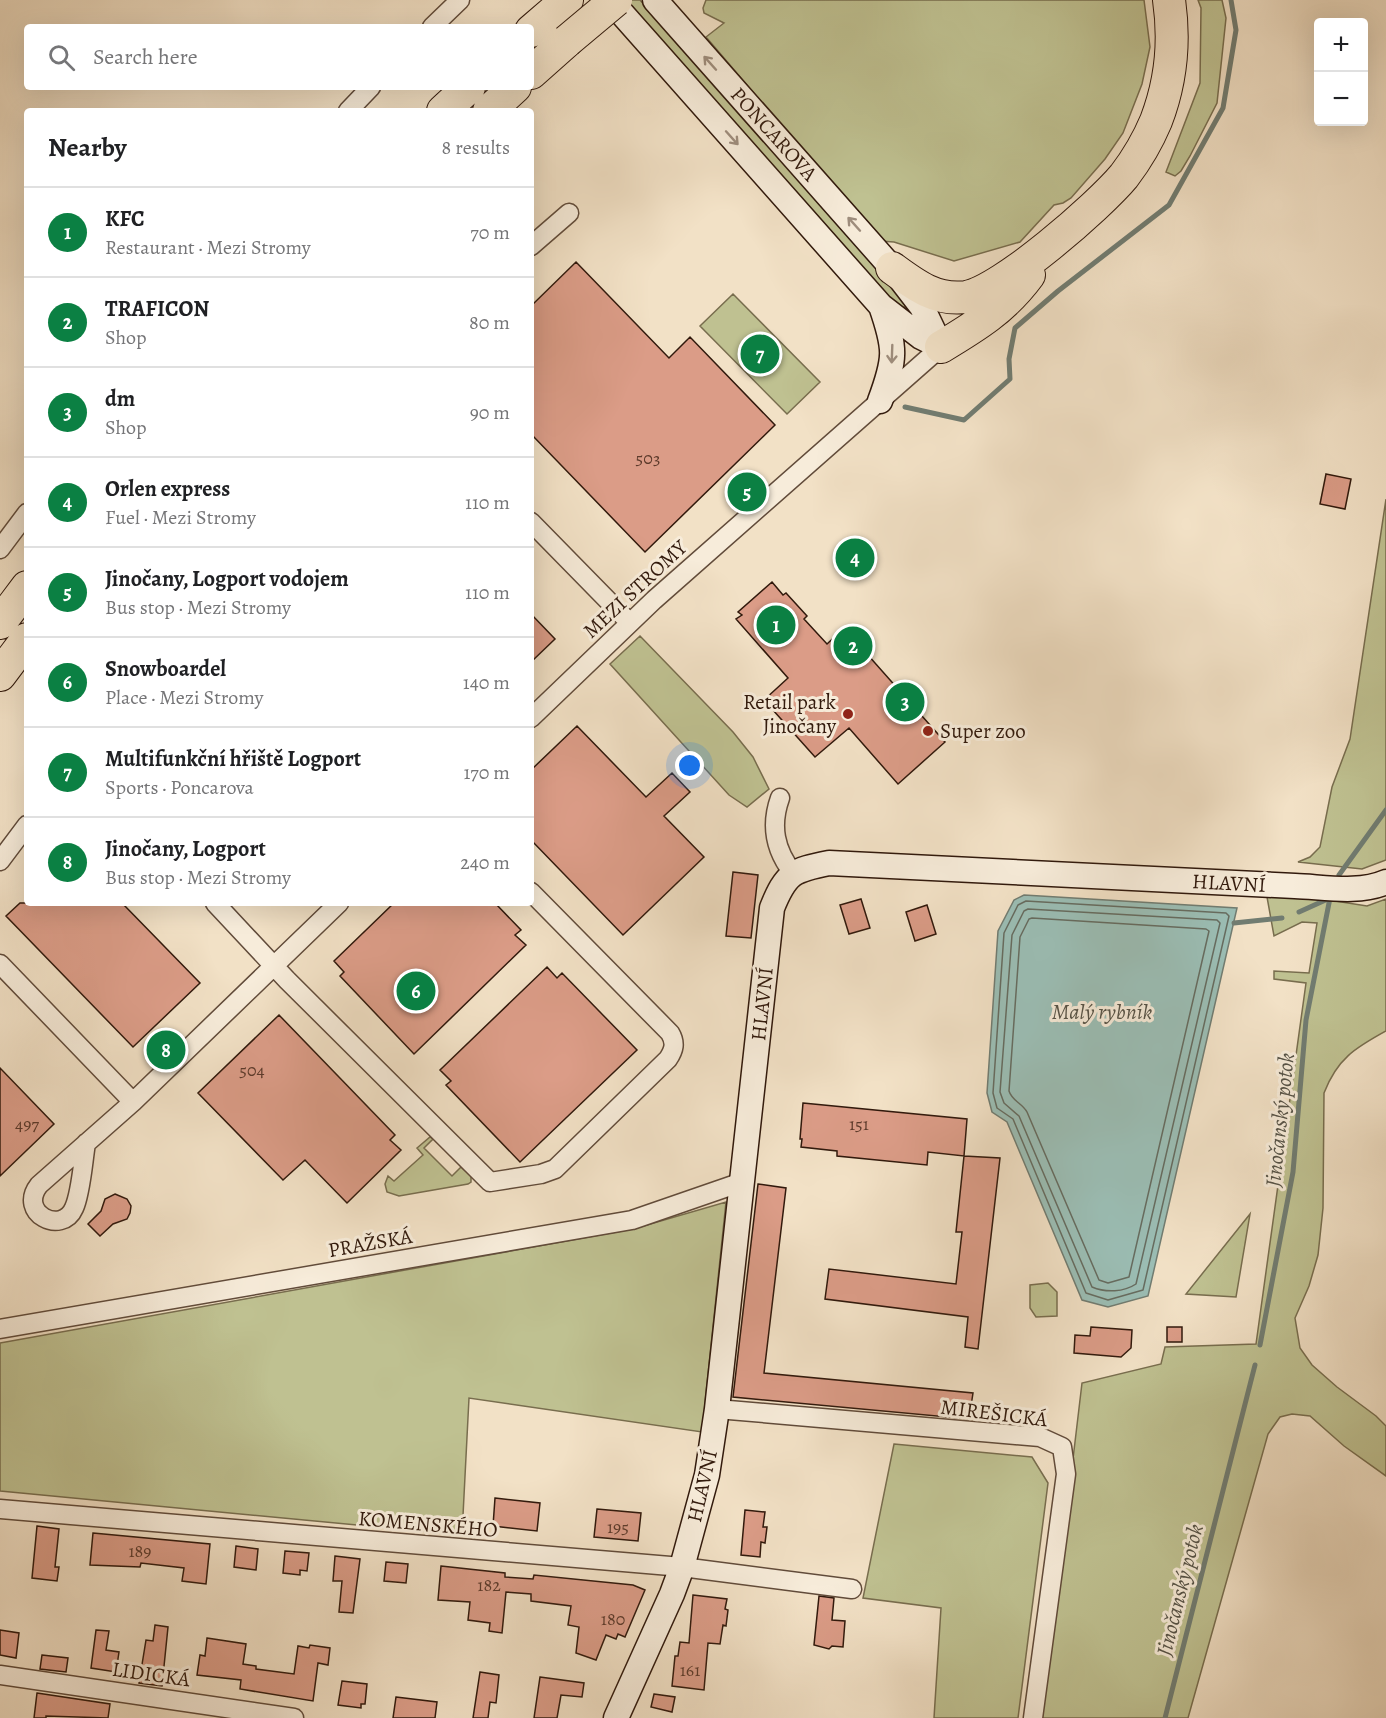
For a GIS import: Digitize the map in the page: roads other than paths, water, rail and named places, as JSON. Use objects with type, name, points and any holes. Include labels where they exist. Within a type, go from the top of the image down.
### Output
[{"type":"highway","points":[[534,70],[616,0]]},
{"type":"highway","points":[[892,268],[923,290],[949,297],[968,297],[978,294],[1053,243],[1116,184],[1132,165],[1149,135],[1165,90],[1171,57],[1172,27],[1169,0]]},
{"type":"highway","points":[[446,108],[466,90]]},
{"type":"highway","points":[[492,108],[512,90]]},
{"type":"highway","points":[[941,347],[985,320],[1002,306],[1027,279],[1053,243]]},
{"type":"highway","points":[[941,347],[959,320],[1006,277]]},
{"type":"highway","points":[[0,623],[24,591]]},
{"type":"highway","points":[[0,675],[24,643]]},
{"type":"street","points":[[435,24],[460,0]]},
{"type":"street","name":"PONCAROVA","points":[[610,0],[881,306]]},
{"type":"street","name":"PONCAROVA","points":[[655,0],[892,268],[922,307],[941,347]]},
{"type":"street","points":[[351,108],[368,90]]},
{"type":"street","points":[[534,243],[569,213]]},
{"type":"street","points":[[881,306],[921,337],[941,347]]},
{"type":"street","points":[[880,401],[888,378],[893,348],[881,306]]},
{"type":"street","name":"MEZI STROMY","points":[[534,715],[630,623],[941,347]]},
{"type":"street","points":[[0,549],[24,517]]},
{"type":"street","points":[[534,525],[630,623]]},
{"type":"street","points":[[780,798],[775,812],[774,829],[778,849],[793,873]]},
{"type":"street","points":[[0,861],[24,829]]},
{"type":"street","name":"HLAVNÍ","points":[[616,1718],[672,1594],[682,1567],[707,1475],[717,1409],[772,908],[780,888],[793,873],[805,867],[829,863],[1295,886],[1361,888],[1386,882]]},
{"type":"street","points":[[218,906],[274,966],[489,1182],[549,1172],[562,1162],[673,1052],[674,1042],[670,1033],[534,895]]},
{"type":"street","points":[[86,1143],[133,1102],[336,906]]},
{"type":"street","points":[[0,964],[133,1102]]},
{"type":"street","name":"PRAŽSKÁ","points":[[0,1329],[632,1220],[742,1182]]},
{"type":"street","name":"MIREŠICKÁ","points":[[717,1409],[1040,1437],[1062,1447],[1066,1474],[1033,1718]]},
{"type":"street","name":"KOMENSKÉHO","points":[[0,1509],[682,1567],[852,1589]]},
{"type":"street","name":"LIDICKÁ","points":[[0,1675],[294,1718]]},
{"type":"water","name":"Malý rybník","points":[[1024,895],[1237,908],[1148,1296],[1108,1307],[1082,1300],[1007,1122],[992,1112],[987,1093],[998,931],[1014,900]]},
{"type":"waterway","points":[[905,407],[964,420],[1010,379],[1009,359],[1015,328],[1058,291],[1169,205],[1223,108],[1236,30],[1231,0]]},
{"type":"waterway","name":"Jinočanský potok","points":[[1339,875],[1386,810]]},
{"type":"waterway","points":[[1299,912],[1330,898]]},
{"type":"waterway","name":"Jinočanský potok","points":[[1260,1345],[1293,1172],[1306,1020],[1330,898]]},
{"type":"waterway","points":[[1234,923],[1282,918]]},
{"type":"waterway","name":"Jinočanský potok","points":[[1165,1718],[1255,1365]]},
{"type":"place","name":"Multifunkční hřiště Logport","points":[[760,354]]},
{"type":"place","name":"Jinočany, Logport vodojem","points":[[747,492]]},
{"type":"place","name":"Orlen express","points":[[855,558]]},
{"type":"place","name":"KFC","points":[[776,625]]},
{"type":"place","name":"TRAFICON","points":[[853,646]]},
{"type":"place","name":"dm","points":[[905,702]]},
{"type":"place","name":"Retail park Jinočany","points":[[848,714]]},
{"type":"place","name":"Super zoo","points":[[928,731]]},
{"type":"place","name":"Snowboardel","points":[[416,991]]},
{"type":"place","name":"Jinočany, Logport","points":[[166,1050]]}]
